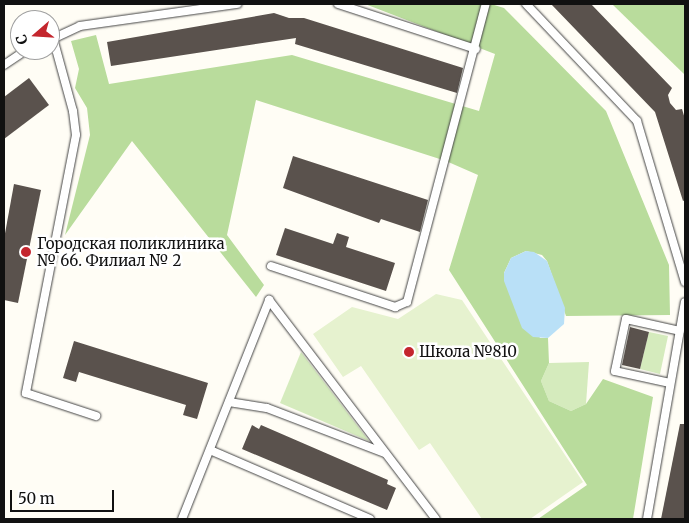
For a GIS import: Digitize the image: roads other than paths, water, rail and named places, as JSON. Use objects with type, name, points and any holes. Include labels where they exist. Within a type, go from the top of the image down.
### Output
[{"type":"lane","points":[[60,35],[80,26],[237,4]]},
{"type":"lane","points":[[338,4],[476,49]]},
{"type":"lane","points":[[271,266],[395,307],[407,302],[476,49],[486,4]]},
{"type":"lane","points":[[526,4],[637,121],[685,282]]},
{"type":"lane","points":[[58,60],[74,111],[76,135],[26,393],[96,416]]},
{"type":"lane","points":[[182,519],[268,300],[436,519]]},
{"type":"lane","points":[[647,519],[685,302]]},
{"type":"lane","points":[[670,383],[615,371],[626,319],[680,331]]},
{"type":"lane","points":[[229,402],[267,408],[386,453]]},
{"type":"lane","points":[[210,450],[370,519]]},
{"type":"water","points":[[526,251],[534,252],[547,261],[565,308],[564,324],[548,338],[533,337],[522,328],[504,281],[504,273],[511,258]]},
{"type":"place","name":"Городская поликлиника № 66. Филиал № 2","points":[[26,252]]},
{"type":"place","name":"Школа №810","points":[[409,352]]}]
